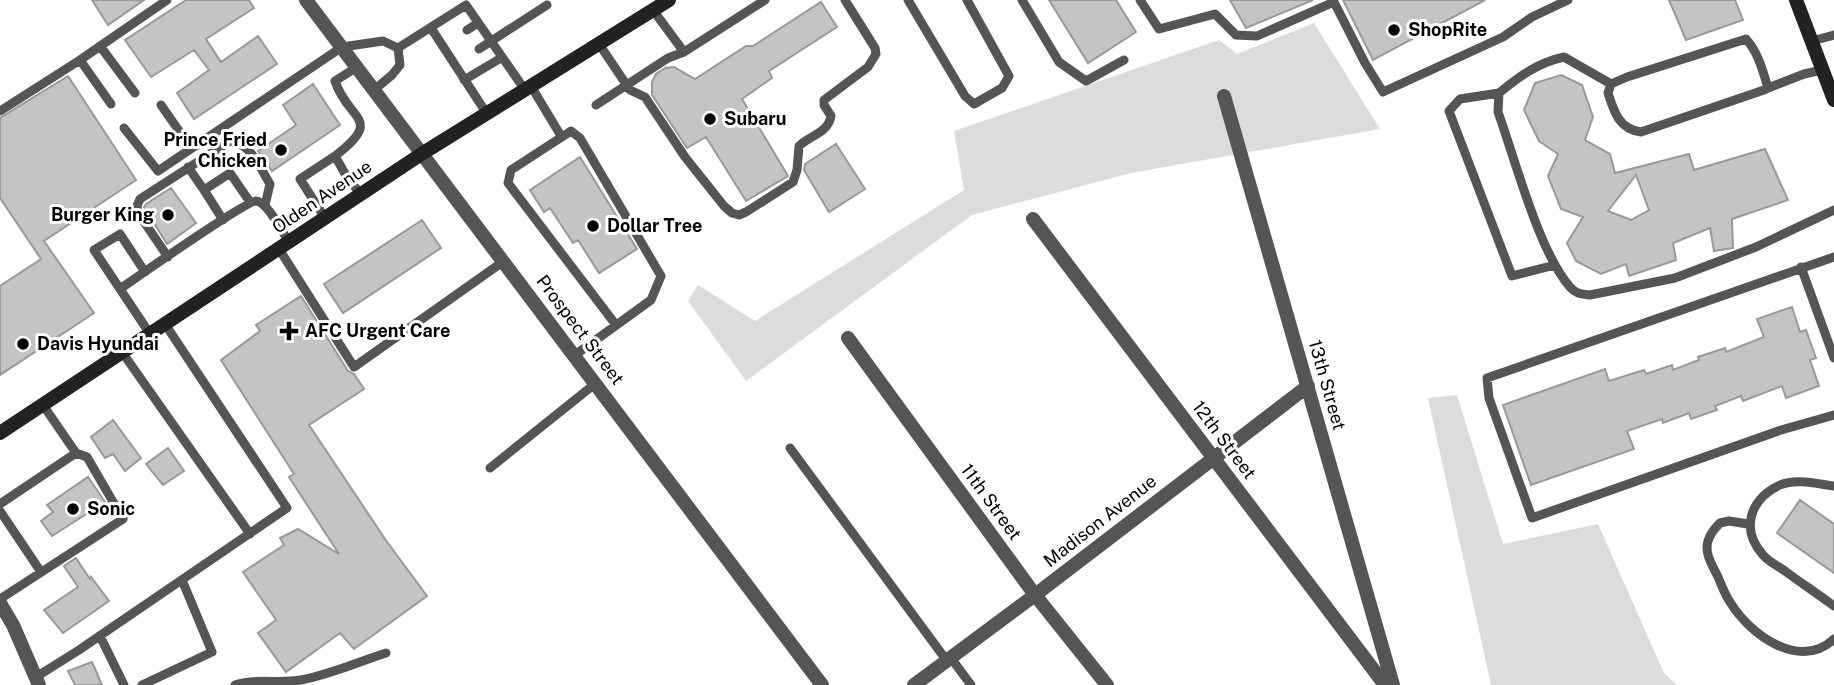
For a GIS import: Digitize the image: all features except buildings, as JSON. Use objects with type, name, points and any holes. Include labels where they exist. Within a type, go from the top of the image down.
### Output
[{"type":"main road","name":"Olden Avenue","points":[[0,433],[423,153],[669,0]]},
{"type":"main road","points":[[1796,0],[1834,100]]},
{"type":"street","name":"Prospect Street","points":[[306,0],[822,685]]},
{"type":"street","name":"13th Street","points":[[1224,96],[1393,685]]},
{"type":"street","name":"12th Street","points":[[1033,219],[1385,685]]},
{"type":"street","name":"11th Street","points":[[848,338],[1035,596],[1107,685]]},
{"type":"street","name":"Madison Avenue","points":[[914,685],[1035,596],[1308,386]]},
{"type":"street","points":[[0,601],[37,681]]},
{"type":"lane","points":[[0,111],[167,0]]},
{"type":"lane","points":[[596,104],[765,0]]},
{"type":"lane","points":[[599,44],[630,90],[645,97],[685,157],[724,206],[739,215],[793,182],[799,146],[824,130],[831,120],[824,100],[874,61],[875,48],[845,0]]},
{"type":"lane","points":[[908,0],[965,96],[974,104],[1002,88],[1009,76],[967,0]]},
{"type":"lane","points":[[1022,0],[1059,62],[1086,81],[1124,60]]},
{"type":"lane","points":[[1140,0],[1158,29],[1214,13],[1236,35],[1257,36],[1334,2],[1365,64],[1383,92],[1503,37],[1532,18],[1568,0]]},
{"type":"lane","points":[[398,48],[466,5],[501,58],[528,88],[561,136]]},
{"type":"lane","points":[[479,49],[547,5]]},
{"type":"lane","points":[[653,10],[684,52]]},
{"type":"lane","points":[[467,30],[478,23]]},
{"type":"lane","points":[[431,28],[445,44],[464,80],[488,114]]},
{"type":"lane","points":[[1812,41],[1834,35]]},
{"type":"lane","points":[[1768,88],[1751,44],[1745,39],[1626,77],[1611,84],[1608,93],[1615,115],[1624,126],[1640,132],[1822,70]]},
{"type":"lane","points":[[124,128],[158,170],[342,47],[383,41],[398,48]]},
{"type":"lane","points":[[100,46],[135,93]]},
{"type":"lane","points":[[374,90],[393,75],[400,65],[398,48]]},
{"type":"lane","points":[[1555,265],[1513,276],[1449,111],[1460,99],[1499,93],[1528,69],[1564,57],[1611,84]]},
{"type":"lane","points":[[464,80],[501,58]]},
{"type":"lane","points":[[80,60],[111,104]]},
{"type":"lane","points":[[325,218],[300,179],[357,140],[361,129],[358,118],[335,81],[357,67]]},
{"type":"lane","points":[[1499,93],[1498,112],[1534,214],[1555,265],[1571,289],[1579,294],[1590,295],[1675,278],[1756,247],[1834,210]]},
{"type":"lane","points":[[162,105],[191,148]]},
{"type":"lane","points":[[575,355],[651,300],[660,276],[580,138],[571,131],[511,170],[508,183],[616,325]]},
{"type":"lane","points":[[168,257],[138,213],[140,199],[230,141],[246,146],[270,184],[265,205]]},
{"type":"lane","points":[[335,156],[348,179],[361,194]]},
{"type":"lane","points":[[188,167],[223,220]]},
{"type":"lane","points":[[204,190],[230,173],[250,202]]},
{"type":"lane","points":[[120,289],[250,202],[258,201],[265,205],[284,245],[354,367],[504,261]]},
{"type":"lane","points":[[145,272],[120,234],[94,250],[150,334]]},
{"type":"lane","points":[[1834,257],[1487,378],[1489,398],[1531,518],[1781,430],[1834,415]]},
{"type":"lane","points":[[1801,267],[1834,358]]},
{"type":"lane","points":[[37,681],[287,508],[165,324]]},
{"type":"lane","points":[[122,352],[250,534]]},
{"type":"lane","points":[[490,468],[596,383]]},
{"type":"lane","points":[[0,601],[123,519],[87,457],[76,453],[43,405]]},
{"type":"lane","points":[[790,448],[971,685]]},
{"type":"lane","points":[[0,504],[76,453]]},
{"type":"lane","points":[[1834,486],[1802,482],[1782,484],[1764,497],[1753,510],[1748,524],[1752,538],[1764,556],[1834,606]]},
{"type":"lane","points":[[0,511],[41,572]]},
{"type":"lane","points":[[1748,524],[1729,521],[1720,523],[1708,540],[1710,561],[1736,611],[1751,627],[1789,651],[1815,652],[1834,639]]},
{"type":"lane","points":[[142,685],[212,652],[182,580]]},
{"type":"lane","points":[[100,636],[124,685]]},
{"type":"lane","points":[[235,685],[243,682],[303,680],[386,653]]},
{"type":"shaded area","points":[[1314,23],[1380,129],[1131,173],[972,215],[746,381],[688,301],[698,285],[755,321],[964,190],[954,131],[1219,40],[1237,54]]},
{"type":"shaded area","points":[[1457,395],[1503,544],[1598,524],[1664,673],[1677,685],[1491,685],[1428,398]]},
{"type":"place","name":"ShopRite","points":[[1394,30]]},
{"type":"place","name":"Subaru","points":[[710,119]]},
{"type":"place","name":"Prince Fried Chicken","points":[[281,150]]},
{"type":"place","name":"Burger King","points":[[168,215]]},
{"type":"place","name":"Dollar Tree","points":[[593,226]]},
{"type":"place","name":"AFC Urgent Care","points":[[289,331]]},
{"type":"place","name":"Davis Hyundai","points":[[23,344]]},
{"type":"place","name":"Sonic","points":[[73,509]]}]
